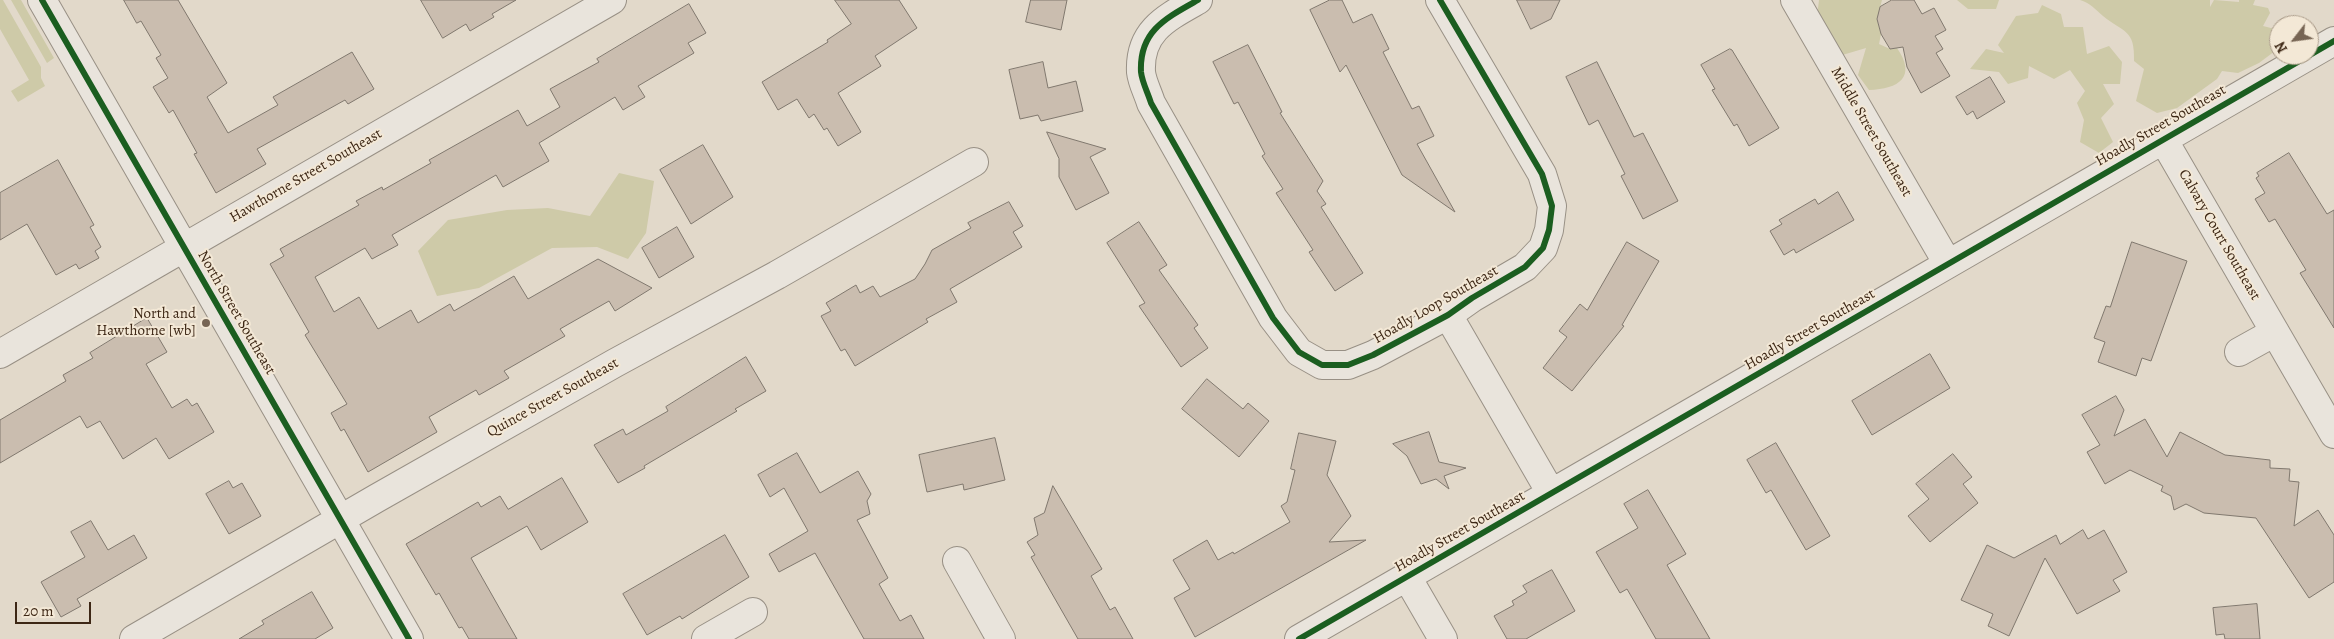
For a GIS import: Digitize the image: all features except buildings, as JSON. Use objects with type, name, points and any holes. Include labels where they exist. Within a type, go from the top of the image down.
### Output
[{"type":"street","name":"North Street Southeast","points":[[42,0],[409,639]]},
{"type":"street","name":"Hawthorne Street Southeast","points":[[0,354],[612,0]]},
{"type":"street","name":"Hoadly Loop Southeast","points":[[1198,0],[1163,20],[1144,44],[1141,74],[1151,102],[1273,318],[1298,352],[1322,364],[1348,365],[1373,356],[1448,316],[1472,298],[1525,267],[1543,248],[1549,230],[1552,206],[1542,174],[1440,0]]},
{"type":"street","name":"Middle Street Southeast","points":[[1795,0],[1948,264]]},
{"type":"street","name":"Hoadly Street Southeast","points":[[1299,639],[2334,41]]},
{"type":"street","name":"Calvary Court Southeast","points":[[2163,139],[2334,434]]},
{"type":"street","name":"Quince Street Southeast","points":[[134,639],[339,519],[615,363],[777,275],[974,162]]},
{"type":"street","name":"Hoadly Loop Southeast","points":[[1448,316],[1552,493]]},
{"type":"street","points":[[2239,352],[2275,332]]},
{"type":"street","points":[[957,561],[1001,639]]},
{"type":"street","points":[[1407,577],[1443,639]]},
{"type":"street","points":[[706,639],[752,612]]},
{"type":"shaded area","points":[[0,0],[3,0],[41,67],[41,78],[45,86],[18,102],[11,91],[29,80],[0,29]]},
{"type":"shaded area","points":[[11,0],[21,0],[54,58],[47,63]]},
{"type":"shaded area","points":[[1819,0],[1882,0],[1877,19],[1881,34],[1879,44],[1890,49],[1897,48],[1903,58],[1905,67],[1905,74],[1902,80],[1889,87],[1869,90],[1858,75],[1866,48],[1839,56],[1814,42]]},
{"type":"shaded area","points":[[1957,0],[1999,0],[1996,9],[1968,9]]},
{"type":"shaded area","points":[[2080,0],[2210,0],[2210,7],[2214,0],[2239,2],[2239,0],[2255,0],[2253,5],[2268,8],[2270,13],[2263,26],[2269,28],[2269,56],[2259,63],[2238,73],[2222,71],[2217,79],[2177,108],[2157,113],[2136,101],[2144,69],[2134,61],[2133,43],[2130,37],[2087,3]]},
{"type":"shaded area","points":[[2042,5],[2061,14],[2064,27],[2083,27],[2087,54],[2109,46],[2122,62],[2120,84],[2103,84],[2114,104],[2101,118],[2113,142],[2099,153],[2080,142],[2084,120],[2077,103],[2085,91],[2070,70],[2054,79],[2029,66],[2028,78],[2008,84],[1999,72],[1970,69],[1986,49],[2004,53],[1998,45],[2016,16],[2038,13]]},
{"type":"shaded area","points":[[619,173],[654,181],[646,233],[628,259],[597,247],[552,248],[479,288],[437,296],[418,251],[448,220],[507,210],[548,208],[590,216]]},
{"type":"cycle path","points":[[42,0],[409,639]]},
{"type":"cycle path","points":[[1198,0],[1165,20],[1150,36],[1142,58],[1141,72],[1144,84],[1151,103],[1273,318],[1299,352],[1322,365],[1348,365],[1373,355],[1448,315],[1472,298],[1525,267],[1543,248],[1549,230],[1552,206],[1542,174],[1440,0]]},
{"type":"cycle path","points":[[1299,639],[2334,41]]},
{"type":"place","name":"North and Hawthorne [wb]","points":[[206,323]]}]
